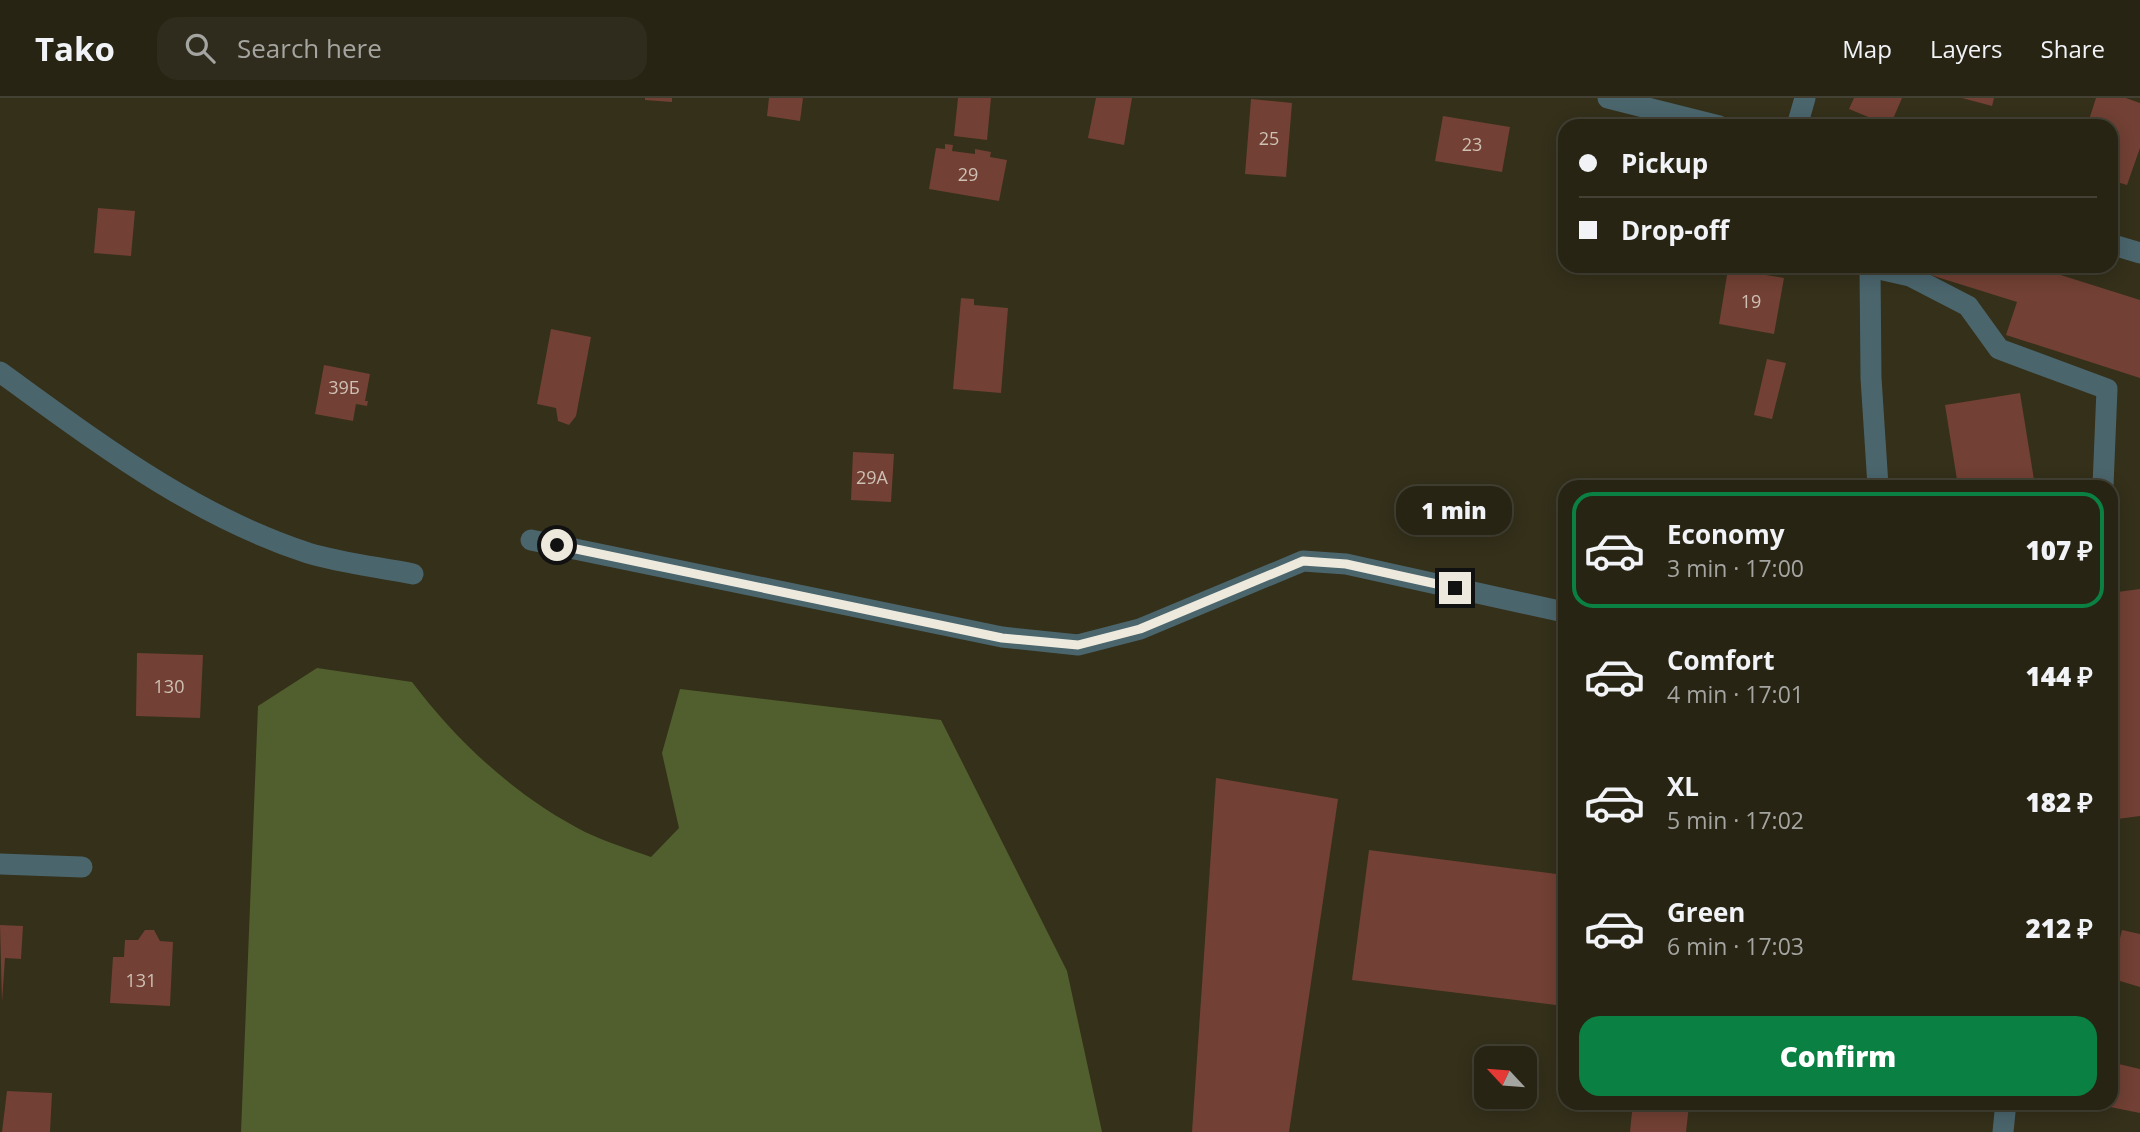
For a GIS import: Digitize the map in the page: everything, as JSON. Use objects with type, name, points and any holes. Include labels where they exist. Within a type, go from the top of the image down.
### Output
[{"type":"street","points":[[1608,98],[1692,119]]},
{"type":"street","points":[[1799,119],[1805,98]]},
{"type":"street","points":[[2118,246],[2140,253]]},
{"type":"street","points":[[1870,273],[1871,378],[1878,480]]},
{"type":"street","points":[[1897,273],[1910,276],[1968,306],[1999,349],[2107,389],[2104,480]]},
{"type":"street","points":[[0,372],[157,484],[230,523],[309,553],[413,574]]},
{"type":"street","points":[[531,540],[1002,638],[1078,645],[1140,629],[1303,561],[1346,564],[1558,611]]},
{"type":"street","points":[[0,863],[82,867]]},
{"type":"street","points":[[2003,1132],[2005,1110]]},
{"type":"green space","points":[[317,668],[412,682],[469,747],[535,802],[585,832],[651,857],[679,828],[662,753],[680,689],[941,720],[1067,971],[1102,1132],[241,1132],[258,706]]},
{"type":"building","points":[[672,98],[672,102],[645,100]]},
{"type":"building","points":[[769,98],[803,98],[800,121],[767,116]]},
{"type":"building","points":[[958,98],[991,98],[987,140],[954,136]]},
{"type":"building","points":[[1096,98],[1132,98],[1124,145],[1088,138]]},
{"type":"building","points":[[1854,98],[1902,98],[1893,119],[1873,119],[1849,109]]},
{"type":"building","points":[[1962,98],[1994,98],[1992,106]]},
{"type":"building","points":[[2096,98],[2126,98],[2140,103],[2140,148],[2127,185],[2118,182],[2118,119],[2089,119]]},
{"type":"building","points":[[1251,99],[1292,103],[1286,177],[1245,174]]},
{"type":"building","points":[[1443,116],[1510,127],[1502,172],[1435,161]]},
{"type":"building","points":[[945,144],[953,145],[952,151],[975,154],[975,149],[991,152],[990,157],[1007,160],[999,201],[929,189],[936,148],[945,149]]},
{"type":"building","points":[[98,208],[135,211],[131,256],[94,253]]},
{"type":"building","points":[[1727,273],[1753,273],[1784,278],[1774,334],[1719,324]]},
{"type":"building","points":[[1924,273],[2054,273],[2140,300],[2140,378],[2006,335],[2017,302]]},
{"type":"building","points":[[961,298],[974,299],[974,305],[1008,308],[1001,393],[953,389]]},
{"type":"building","points":[[551,329],[591,337],[576,416],[569,425],[558,421],[556,408],[537,404]]},
{"type":"building","points":[[1767,359],[1786,363],[1772,419],[1754,415]]},
{"type":"building","points":[[324,365],[370,374],[365,401],[368,401],[367,406],[356,404],[353,421],[315,414]]},
{"type":"building","points":[[2020,393],[2034,480],[1957,480],[1945,405]]},
{"type":"building","points":[[853,452],[894,454],[891,502],[851,500]]},
{"type":"building","points":[[2140,589],[2140,816],[2118,819],[2118,592]]},
{"type":"building","points":[[137,653],[203,655],[200,718],[136,716]]},
{"type":"building","points":[[1216,778],[1338,799],[1289,1132],[1192,1132]]},
{"type":"building","points":[[1369,850],[1558,874],[1558,1005],[1352,980]]},
{"type":"building","points":[[0,925],[23,926],[21,959],[5,958],[2,1002]]},
{"type":"building","points":[[145,930],[154,930],[160,941],[173,942],[170,1006],[110,1003],[113,957],[124,957],[125,940],[138,940]]},
{"type":"building","points":[[2122,930],[2140,934],[2140,987],[2118,980],[2118,946]]},
{"type":"building","points":[[2118,1064],[2140,1069],[2140,1113],[2118,1109]]},
{"type":"building","points":[[7,1091],[52,1093],[50,1132],[2,1132]]},
{"type":"building","points":[[1632,1110],[1688,1110],[1686,1132],[1630,1132]]},
{"type":"route","points":[[557,545],[1002,638],[1078,645],[1140,629],[1303,561],[1346,564],[1455,588]]}]
